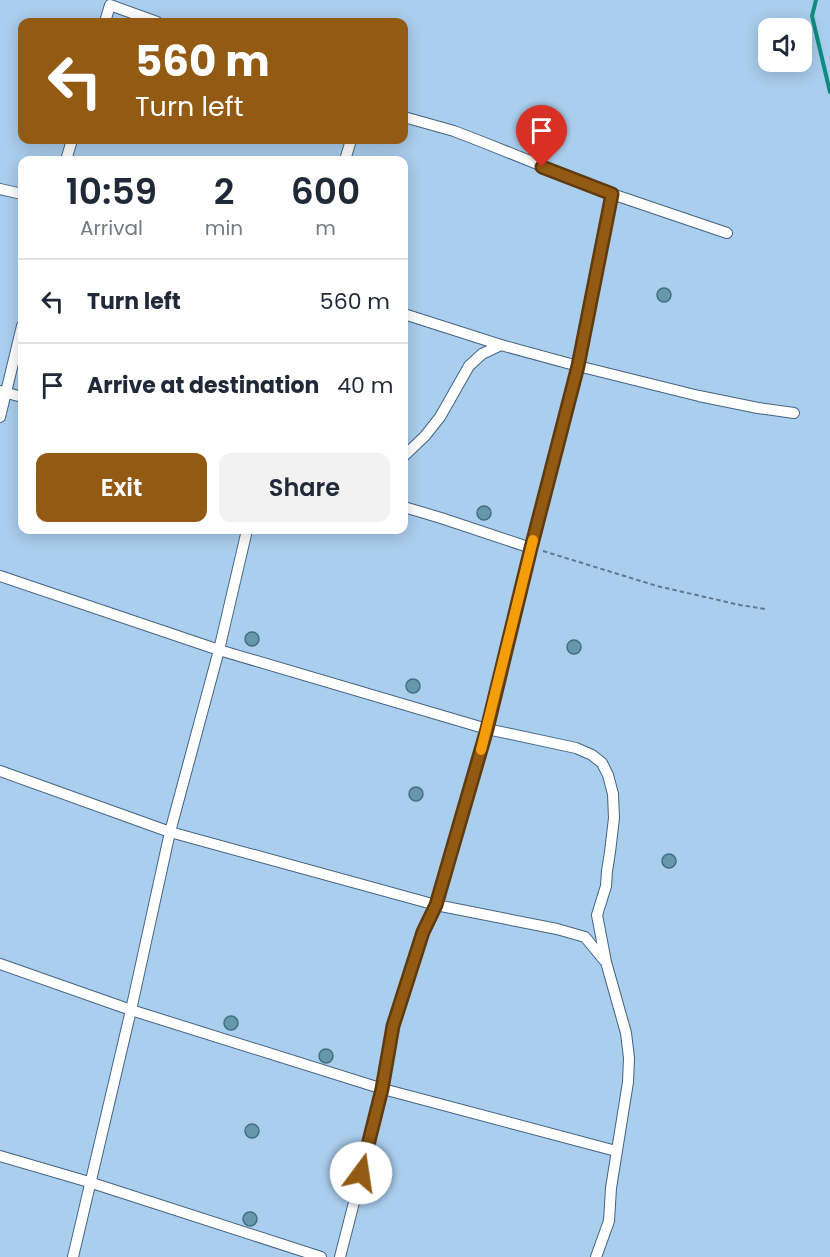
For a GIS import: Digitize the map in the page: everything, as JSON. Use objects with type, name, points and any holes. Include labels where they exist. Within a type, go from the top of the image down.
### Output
[{"type":"street","points":[[106,18],[110,5],[146,18]]},
{"type":"street","points":[[408,118],[454,131],[612,194],[727,233]]},
{"type":"street","points":[[0,189],[18,194]]},
{"type":"street","points":[[340,1257],[382,1089],[393,1026],[423,932],[436,905],[487,729],[578,366],[612,194]]},
{"type":"street","points":[[408,315],[501,345],[578,366],[699,396],[794,413]]},
{"type":"street","points":[[0,417],[3,392],[18,340]]},
{"type":"street","points":[[408,452],[440,417],[469,366],[482,354],[501,345]]},
{"type":"street","points":[[3,392],[18,396]]},
{"type":"street","points":[[408,508],[531,548]]},
{"type":"street","points":[[73,1257],[170,832],[219,650],[246,534]]},
{"type":"street","points":[[0,576],[219,650],[487,729],[576,748],[592,755],[602,763],[608,775],[614,818],[606,885],[597,915],[606,962],[626,1033],[629,1058],[628,1082],[611,1188],[609,1221],[596,1257]]},
{"type":"street","points":[[0,771],[170,832],[436,905],[585,937],[606,962]]},
{"type":"street","points":[[0,964],[131,1010],[382,1089],[616,1150]]},
{"type":"street","points":[[0,1156],[89,1182],[321,1257]]},
{"type":"path","points":[[531,548],[657,586],[765,609]]},
{"type":"building","points":[[664,288],[669,290],[671,295],[669,300],[664,302],[659,300],[657,295],[659,290]]},
{"type":"building","points":[[484,506],[489,508],[491,513],[489,518],[484,520],[479,518],[477,513],[479,508]]},
{"type":"building","points":[[252,632],[257,634],[259,639],[257,644],[252,646],[247,644],[245,639],[247,634]]},
{"type":"building","points":[[574,640],[579,642],[581,647],[579,652],[574,654],[569,652],[567,647],[569,642]]},
{"type":"building","points":[[413,679],[418,681],[420,686],[418,691],[413,693],[408,691],[406,686],[408,681]]},
{"type":"building","points":[[416,787],[421,789],[423,794],[421,799],[416,801],[411,799],[409,794],[411,789]]},
{"type":"building","points":[[669,854],[674,856],[676,861],[674,866],[669,868],[664,866],[662,861],[664,856]]},
{"type":"building","points":[[231,1016],[236,1018],[238,1023],[236,1028],[231,1030],[226,1028],[224,1023],[226,1018]]},
{"type":"building","points":[[326,1049],[331,1051],[333,1056],[331,1061],[326,1063],[321,1061],[319,1056],[321,1051]]},
{"type":"building","points":[[252,1124],[257,1126],[259,1131],[257,1136],[252,1138],[247,1136],[245,1131],[247,1126]]},
{"type":"building","points":[[250,1212],[255,1214],[257,1219],[255,1224],[250,1226],[245,1224],[243,1219],[245,1214]]},
{"type":"waterway","points":[[816,0],[812,16],[830,92]]},
{"type":"slow traffic","points":[[481,750],[533,540]]},
{"type":"route","points":[[361,1173],[382,1089],[393,1026],[423,932],[436,905],[487,729],[578,366],[612,194],[542,167]]}]
